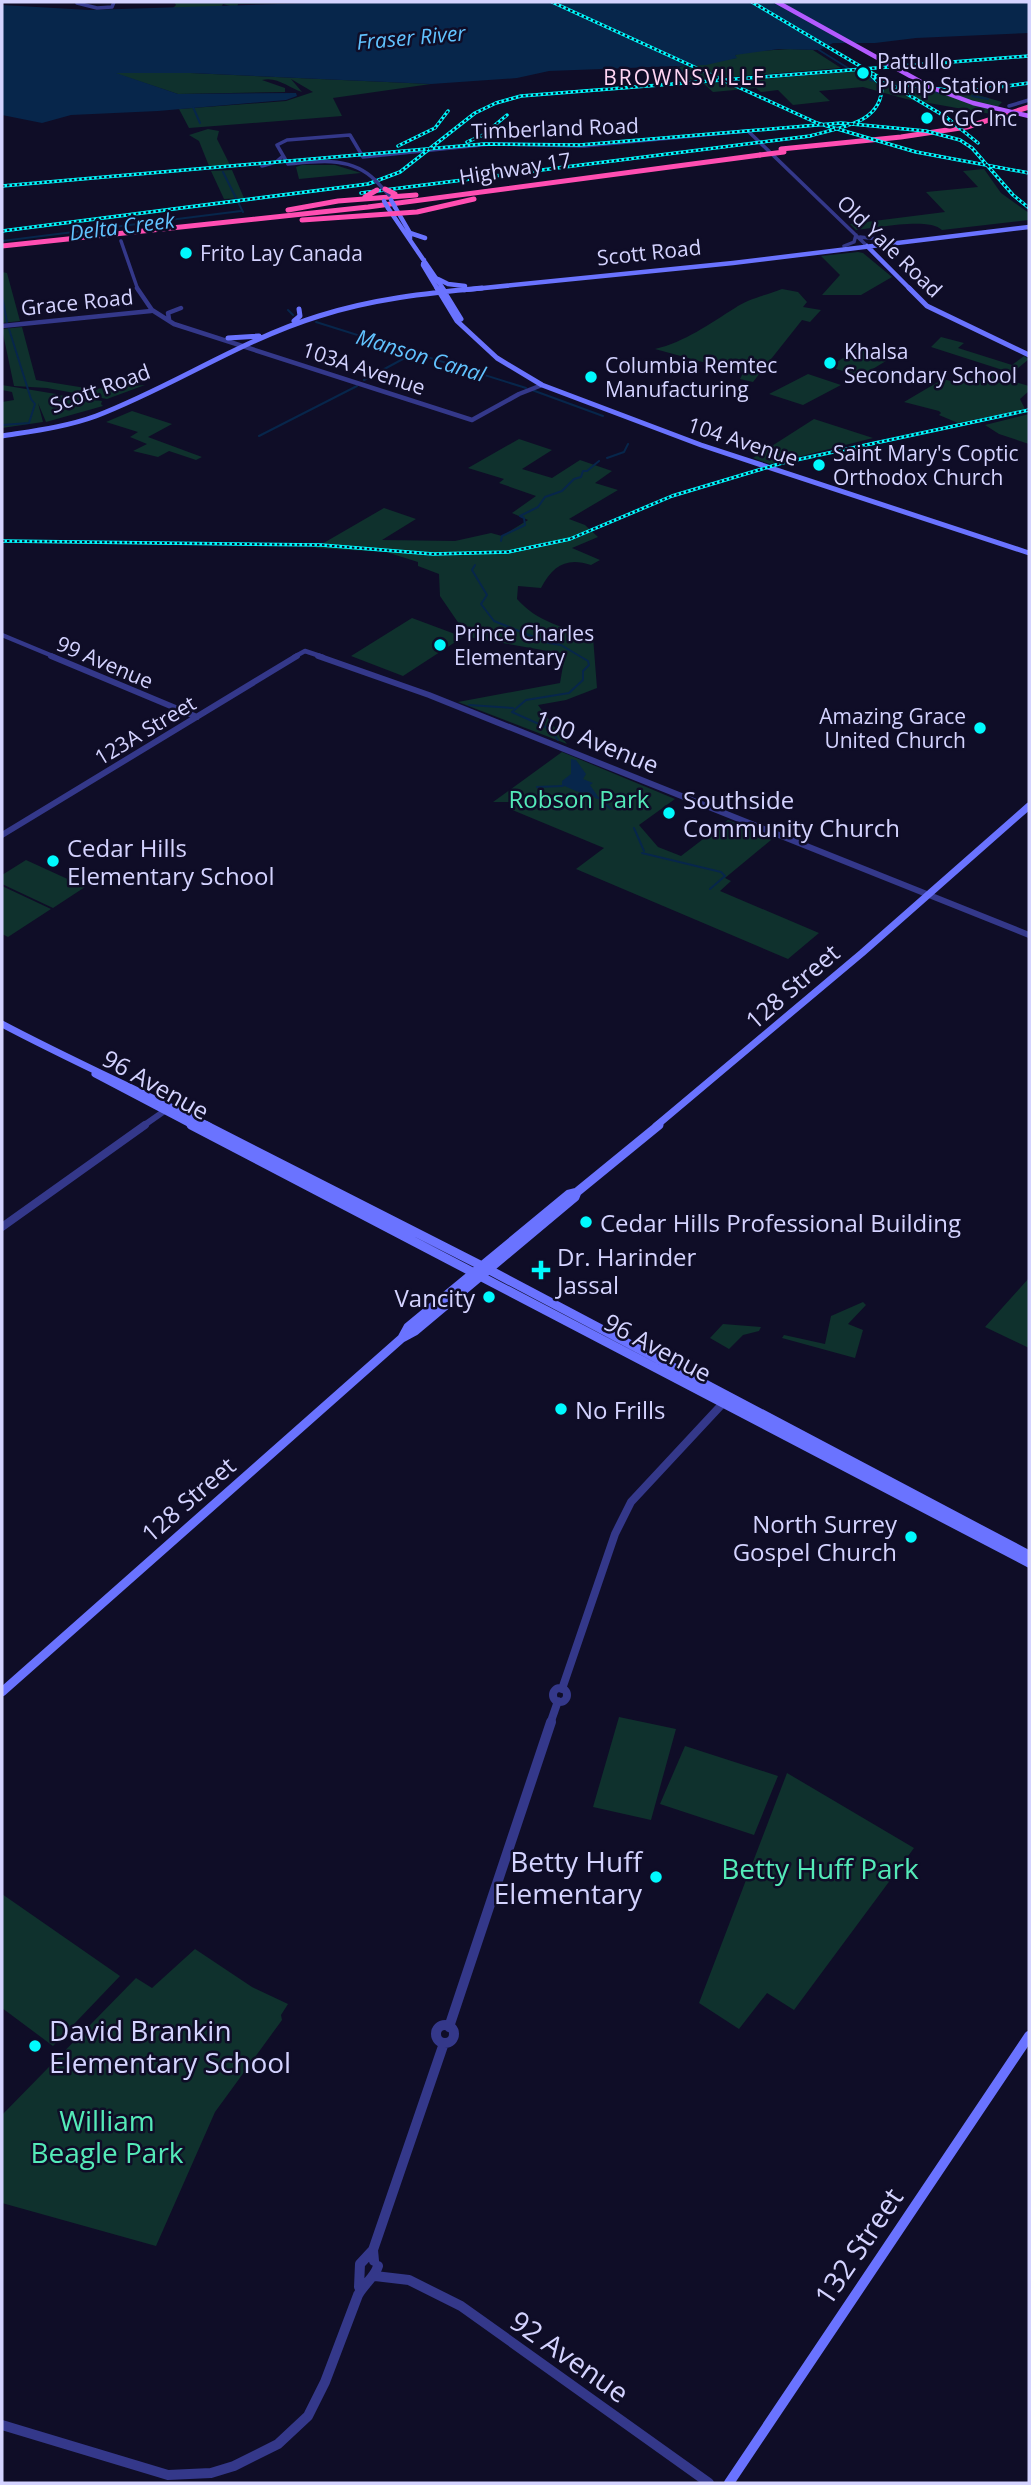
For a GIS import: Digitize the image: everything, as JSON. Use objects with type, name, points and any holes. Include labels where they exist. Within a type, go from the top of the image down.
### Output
[{"type":"highway","name":"Highway 17","points":[[2,247],[346,209],[758,154],[949,133],[988,125],[1029,112]]},
{"type":"highway","name":"Highway 17","points":[[2,247],[162,225],[388,202],[652,165],[758,154]]},
{"type":"highway","points":[[162,225],[606,168],[652,165]]},
{"type":"highway","points":[[2,247],[255,222],[386,218],[402,224],[409,215],[417,212],[559,181]]},
{"type":"highway","points":[[385,196],[418,194]]},
{"type":"highway","points":[[359,218],[393,212],[417,212]]},
{"type":"highway","points":[[94,237],[112,237],[121,241],[125,236],[144,232]]},
{"type":"main road","points":[[777,2],[930,87],[973,103],[1029,112]]},
{"type":"main road","points":[[783,2],[934,86],[978,101],[1029,112]]},
{"type":"main road","points":[[385,196],[395,207],[393,212]]},
{"type":"main road","points":[[385,196],[393,212]]},
{"type":"main road","name":"104 Avenue","points":[[393,212],[464,327],[498,358],[542,385],[701,445],[1029,552]]},
{"type":"main road","name":"Scott Road","points":[[277,330],[314,317],[313,314],[409,294],[846,248],[1029,225]]},
{"type":"main road","points":[[410,236],[425,238],[418,239],[414,245]]},
{"type":"main road","points":[[846,248],[877,256],[879,249],[889,242]]},
{"type":"main road","name":"Old Yale Road","points":[[866,245],[927,306],[1029,355]]},
{"type":"main road","points":[[409,294],[423,289],[435,280],[473,287]]},
{"type":"main road","points":[[409,294],[434,296],[448,302],[454,294],[473,287]]},
{"type":"main road","name":"Scott Road","points":[[294,323],[409,294]]},
{"type":"main road","points":[[294,323],[300,316],[299,309]]},
{"type":"main road","points":[[170,381],[227,351],[277,330]]},
{"type":"main road","points":[[170,381],[277,330]]},
{"type":"main road","points":[[227,351],[229,345],[226,339],[259,336]]},
{"type":"main road","name":"Scott Road","points":[[2,434],[125,404],[170,381]]},
{"type":"main road","name":"Scott Road","points":[[2,434],[62,426],[170,381]]},
{"type":"main road","name":"128 Street","points":[[2,1692],[402,1338],[415,1331],[569,1194],[577,1192],[728,1069],[930,896],[1029,806]]},
{"type":"main road","name":"96 Avenue","points":[[2,1024],[183,1113],[482,1271],[618,1348],[727,1400],[1029,1555]]},
{"type":"main road","name":"96 Avenue","points":[[85,1067],[106,1082],[163,1112],[638,1348],[727,1400],[1029,1563]]},
{"type":"main road","points":[[163,1112],[183,1113]]},
{"type":"main road","points":[[585,1330],[609,1333]]},
{"type":"main road","points":[[618,1348],[638,1348]]},
{"type":"main road","name":"132 Street","points":[[729,2483],[1029,2036]]},
{"type":"street","points":[[80,3],[109,8],[114,2]]},
{"type":"street","points":[[1009,106],[1029,100]]},
{"type":"street","name":"Timberland Road","points":[[285,160],[277,145],[287,140],[350,135],[363,157],[491,144],[584,146],[748,131]]},
{"type":"street","name":"Old Yale Road","points":[[748,131],[866,245]]},
{"type":"street","points":[[262,166],[285,160],[353,165],[373,178],[385,196]]},
{"type":"street","points":[[373,178],[385,196]]},
{"type":"street","points":[[846,248],[854,242],[856,235],[868,240],[889,242]]},
{"type":"street","points":[[121,241],[141,294],[153,311]]},
{"type":"street","points":[[169,319],[168,313],[181,308]]},
{"type":"street","name":"103A Avenue","points":[[153,311],[243,345],[472,420],[514,396],[542,385]]},
{"type":"street","name":"103A Avenue","points":[[153,311],[165,321],[226,339]]},
{"type":"street","name":"Grace Road","points":[[2,326],[153,311]]},
{"type":"street","name":"99 Avenue","points":[[2,635],[197,717]]},
{"type":"street","name":"123A Street","points":[[2,835],[305,651]]},
{"type":"street","name":"100 Avenue","points":[[305,651],[438,699],[1029,935]]},
{"type":"street","points":[[2,1227],[163,1112]]},
{"type":"street","points":[[2,2425],[168,2475],[211,2473],[234,2466],[278,2444],[308,2416],[325,2382],[358,2295],[373,2265],[444,2043],[436,2037],[436,2032],[440,2027],[449,2026],[558,1701],[552,1693],[562,1689],[615,1535],[631,1502],[727,1400]]},
{"type":"street","name":"92 Avenue","points":[[358,2295],[360,2273],[365,2277],[373,2265],[398,2278],[423,2285],[461,2306],[709,2483]]},
{"type":"green space","points":[[174,2],[381,2],[238,4],[237,8],[223,4],[221,8],[172,9],[176,5]]},
{"type":"green space","points":[[813,50],[841,68],[697,80],[681,78],[671,68],[736,58],[735,55],[741,52]]},
{"type":"green space","points":[[871,70],[890,80],[961,90],[1002,102],[991,114],[906,99],[863,87],[819,91],[830,101],[793,105],[778,90],[761,92],[756,88],[713,92],[704,84]]},
{"type":"green space","points":[[114,73],[191,73],[431,84],[333,98],[342,116],[189,128],[179,109],[286,101],[313,92],[291,79],[302,92],[267,79],[262,80],[285,88],[285,92],[178,94]]},
{"type":"green space","points":[[208,129],[219,131],[217,139],[230,165],[209,166],[199,141],[189,135]]},
{"type":"green space","points":[[335,165],[361,173],[299,179],[296,167]]},
{"type":"green space","points":[[984,169],[1001,193],[1029,213],[1029,220],[942,230],[926,224],[914,224],[856,230],[850,224],[945,212],[926,192],[978,187],[963,171]]},
{"type":"green space","points":[[232,170],[244,198],[224,199],[211,171]]},
{"type":"green space","points":[[863,253],[892,277],[861,295],[822,295],[840,275],[821,256]]},
{"type":"green space","points":[[2,272],[7,273],[20,321],[2,323]]},
{"type":"green space","points":[[782,289],[798,292],[807,302],[803,307],[821,310],[810,322],[802,320],[753,382],[740,379],[743,373],[655,349],[687,337],[745,302]]},
{"type":"green space","points":[[22,327],[36,380],[92,389],[145,385],[107,399],[47,388],[14,386],[2,329]]},
{"type":"green space","points":[[941,337],[964,343],[958,348],[1012,365],[1024,356],[1029,359],[1012,373],[931,347]]},
{"type":"green space","points":[[863,349],[891,358],[861,376],[829,367],[854,351]]},
{"type":"green space","points":[[808,374],[841,385],[803,405],[769,394]]},
{"type":"green space","points":[[991,375],[1029,386],[1029,391],[1020,399],[1025,409],[958,423],[939,415],[939,411],[904,402],[943,379],[958,383],[967,377],[984,381]]},
{"type":"green space","points":[[2,385],[56,394],[59,397],[58,395],[102,401],[103,406],[46,422],[38,403],[43,422],[2,428],[2,402],[14,400],[12,392],[2,390]]},
{"type":"green space","points":[[132,411],[172,424],[148,437],[202,457],[196,460],[169,451],[158,457],[133,451],[147,444],[130,437],[138,432],[106,422]]},
{"type":"green space","points":[[1029,414],[1029,444],[999,434],[985,425]]},
{"type":"green space","points":[[814,419],[873,438],[770,464],[753,458]]},
{"type":"green space","points":[[519,439],[552,450],[522,469],[552,478],[580,460],[612,471],[595,483],[618,490],[569,519],[585,525],[598,537],[572,548],[600,560],[591,565],[575,562],[562,565],[550,574],[541,588],[518,586],[517,599],[533,613],[552,623],[593,637],[597,688],[566,700],[538,705],[567,744],[458,702],[560,683],[565,654],[468,637],[440,596],[439,574],[418,566],[418,562],[386,552],[315,548],[384,508],[416,519],[382,540],[455,541],[491,533],[502,536],[528,520],[512,513],[536,496],[499,483],[504,479],[468,468]]},
{"type":"green space","points":[[412,618],[463,637],[403,676],[351,656]]},
{"type":"green space","name":"Robson Park","points":[[562,752],[675,799],[639,825],[658,847],[681,856],[728,820],[771,837],[771,840],[725,878],[731,881],[720,891],[819,933],[788,959],[576,869],[604,848],[510,809],[513,804],[511,802],[493,802]]},
{"type":"green space","points":[[26,860],[85,887],[53,908],[2,884],[2,875]]},
{"type":"green space","points":[[2,886],[51,909],[8,937],[2,934]]},
{"type":"green space","points":[[1029,1278],[1029,1348],[985,1327]]},
{"type":"green space","points":[[863,1302],[866,1305],[848,1324],[863,1330],[855,1358],[782,1338],[784,1335],[825,1344],[831,1316]]},
{"type":"green space","points":[[723,1324],[761,1327],[759,1331],[743,1335],[729,1349],[710,1338]]},
{"type":"green space","points":[[619,1717],[676,1729],[651,1820],[593,1807]]},
{"type":"green space","points":[[685,1746],[778,1776],[754,1835],[660,1804]]},
{"type":"green space","name":"Betty Huff Park","points":[[787,1773],[914,1848],[794,2010],[767,1993],[739,2029],[699,2003]]},
{"type":"green space","name":"David Brankin Elementary School","points":[[2,1894],[120,1976],[53,2046],[2,2008]]},
{"type":"green space","name":"William Beagle Park","points":[[195,1949],[252,1987],[288,2004],[281,2015],[282,2020],[215,2112],[156,2246],[2,2203],[2,2115],[136,1978],[152,1988]]},
{"type":"water","name":"Fraser River","points":[[343,2],[1029,2],[1029,33],[916,38],[875,43],[833,43],[819,50],[779,49],[735,55],[737,58],[706,65],[549,71],[517,78],[431,84],[191,73],[116,73],[178,94],[296,93],[297,96],[286,100],[158,111],[71,115],[42,123],[2,115],[2,5],[89,10]]},
{"type":"water","points":[[571,759],[576,760],[586,774],[583,779],[593,783],[590,785],[599,798],[562,785],[562,781],[571,774]]},
{"type":"pier","points":[[550,2],[556,2],[699,69],[694,69]]},
{"type":"waterway","points":[[819,50],[848,68]]},
{"type":"waterway","points":[[678,67],[689,80]]},
{"type":"waterway","points":[[870,80],[940,93]]},
{"type":"waterway","points":[[972,96],[988,99]]},
{"type":"waterway","name":"Manson Canal","points":[[193,107],[200,123]]},
{"type":"waterway","name":"Manson Canal","points":[[223,172],[243,212]]},
{"type":"waterway","name":"Delta Creek","points":[[2,241],[241,211]]},
{"type":"waterway","points":[[2,296],[7,322]]},
{"type":"waterway","name":"Manson Canal","points":[[288,310],[293,315]]},
{"type":"waterway","name":"Manson Canal","points":[[316,322],[526,388]]},
{"type":"waterway","points":[[2,425],[29,423],[35,404],[31,399],[9,329]]},
{"type":"waterway","points":[[364,380],[414,353]]},
{"type":"waterway","points":[[259,436],[357,386]]},
{"type":"waterway","name":"Manson Canal","points":[[532,390],[603,416]]},
{"type":"waterway","points":[[607,458],[624,452],[628,444]]},
{"type":"waterway","points":[[501,541],[502,536],[525,525],[524,518],[520,516],[538,507],[545,497],[562,491],[574,479],[581,477],[583,471],[587,471],[599,461]]},
{"type":"waterway","points":[[475,565],[472,570],[487,595],[481,604],[494,621],[549,643],[561,645],[588,661],[589,665],[583,671],[583,680],[569,693],[526,700],[512,712],[550,729],[558,740]]},
{"type":"waterway","points":[[469,705],[513,708]]},
{"type":"waterway","points":[[537,787],[563,786]]},
{"type":"waterway","points":[[599,798],[611,809]]},
{"type":"waterway","points":[[634,828],[644,851]]},
{"type":"waterway","points":[[642,853],[721,872],[725,876],[710,889]]},
{"type":"railway","points":[[552,2],[723,80]]},
{"type":"railway","points":[[752,2],[865,69]]},
{"type":"railway","points":[[865,69],[1029,56]]},
{"type":"railway","points":[[723,80],[865,69]]},
{"type":"railway","points":[[852,124],[875,109],[880,99],[882,86],[865,69]]},
{"type":"railway","points":[[865,69],[946,117],[978,143]]},
{"type":"railway","points":[[430,149],[475,113],[496,103],[521,96],[723,80]]},
{"type":"railway","points":[[723,80],[822,125]]},
{"type":"railway","points":[[900,84],[962,92],[1029,83]]},
{"type":"railway","points":[[398,146],[435,128],[448,111]]},
{"type":"railway","points":[[467,142],[483,135],[507,115]]},
{"type":"railway","points":[[822,125],[852,124]]},
{"type":"railway","points":[[836,129],[852,124]]},
{"type":"railway","points":[[852,124],[926,131],[960,140],[972,148],[987,165]]},
{"type":"railway","points":[[430,149],[484,144],[580,145],[822,125]]},
{"type":"railway","points":[[822,125],[836,129]]},
{"type":"railway","points":[[361,193],[810,136],[836,129]]},
{"type":"railway","points":[[836,129],[916,152],[987,165]]},
{"type":"railway","points":[[2,186],[430,149]]},
{"type":"railway","points":[[2,231],[368,184],[400,172],[430,149]]},
{"type":"railway","points":[[987,165],[1029,173]]},
{"type":"railway","points":[[987,165],[1013,195],[1029,208]]},
{"type":"railway","points":[[2,541],[321,545],[433,554],[508,552],[570,539],[672,496],[782,463],[1029,410]]},
{"type":"place","name":"Pattullo Pump Station","points":[[863,73]]},
{"type":"place","name":"CGC Inc","points":[[927,118]]},
{"type":"place","name":"Frito Lay Canada","points":[[186,253]]},
{"type":"place","name":"Khalsa Secondary School","points":[[830,363]]},
{"type":"place","name":"Columbia Remtec Manufacturing","points":[[591,377]]},
{"type":"place","name":"Saint Mary's Coptic Orthodox Church","points":[[819,465]]},
{"type":"place","name":"Prince Charles Elementary","points":[[440,645]]},
{"type":"place","name":"Amazing Grace United Church","points":[[980,728]]},
{"type":"place","name":"Southside Community Church","points":[[669,813]]},
{"type":"place","name":"Cedar Hills Elementary School","points":[[53,861]]},
{"type":"place","name":"Cedar Hills Professional Building","points":[[586,1222]]},
{"type":"place","name":"Dr. Harinder Jassal","points":[[541,1270]]},
{"type":"place","name":"Vancity","points":[[489,1297]]},
{"type":"place","name":"No Frills","points":[[561,1409]]},
{"type":"place","name":"North Surrey Gospel Church","points":[[911,1537]]},
{"type":"place","name":"Betty Huff Elementary","points":[[656,1877]]},
{"type":"place","name":"David Brankin Elementary School","points":[[35,2046]]},
{"type":"district","name":"BROWNSVILLE","points":[[685,77]]}]
